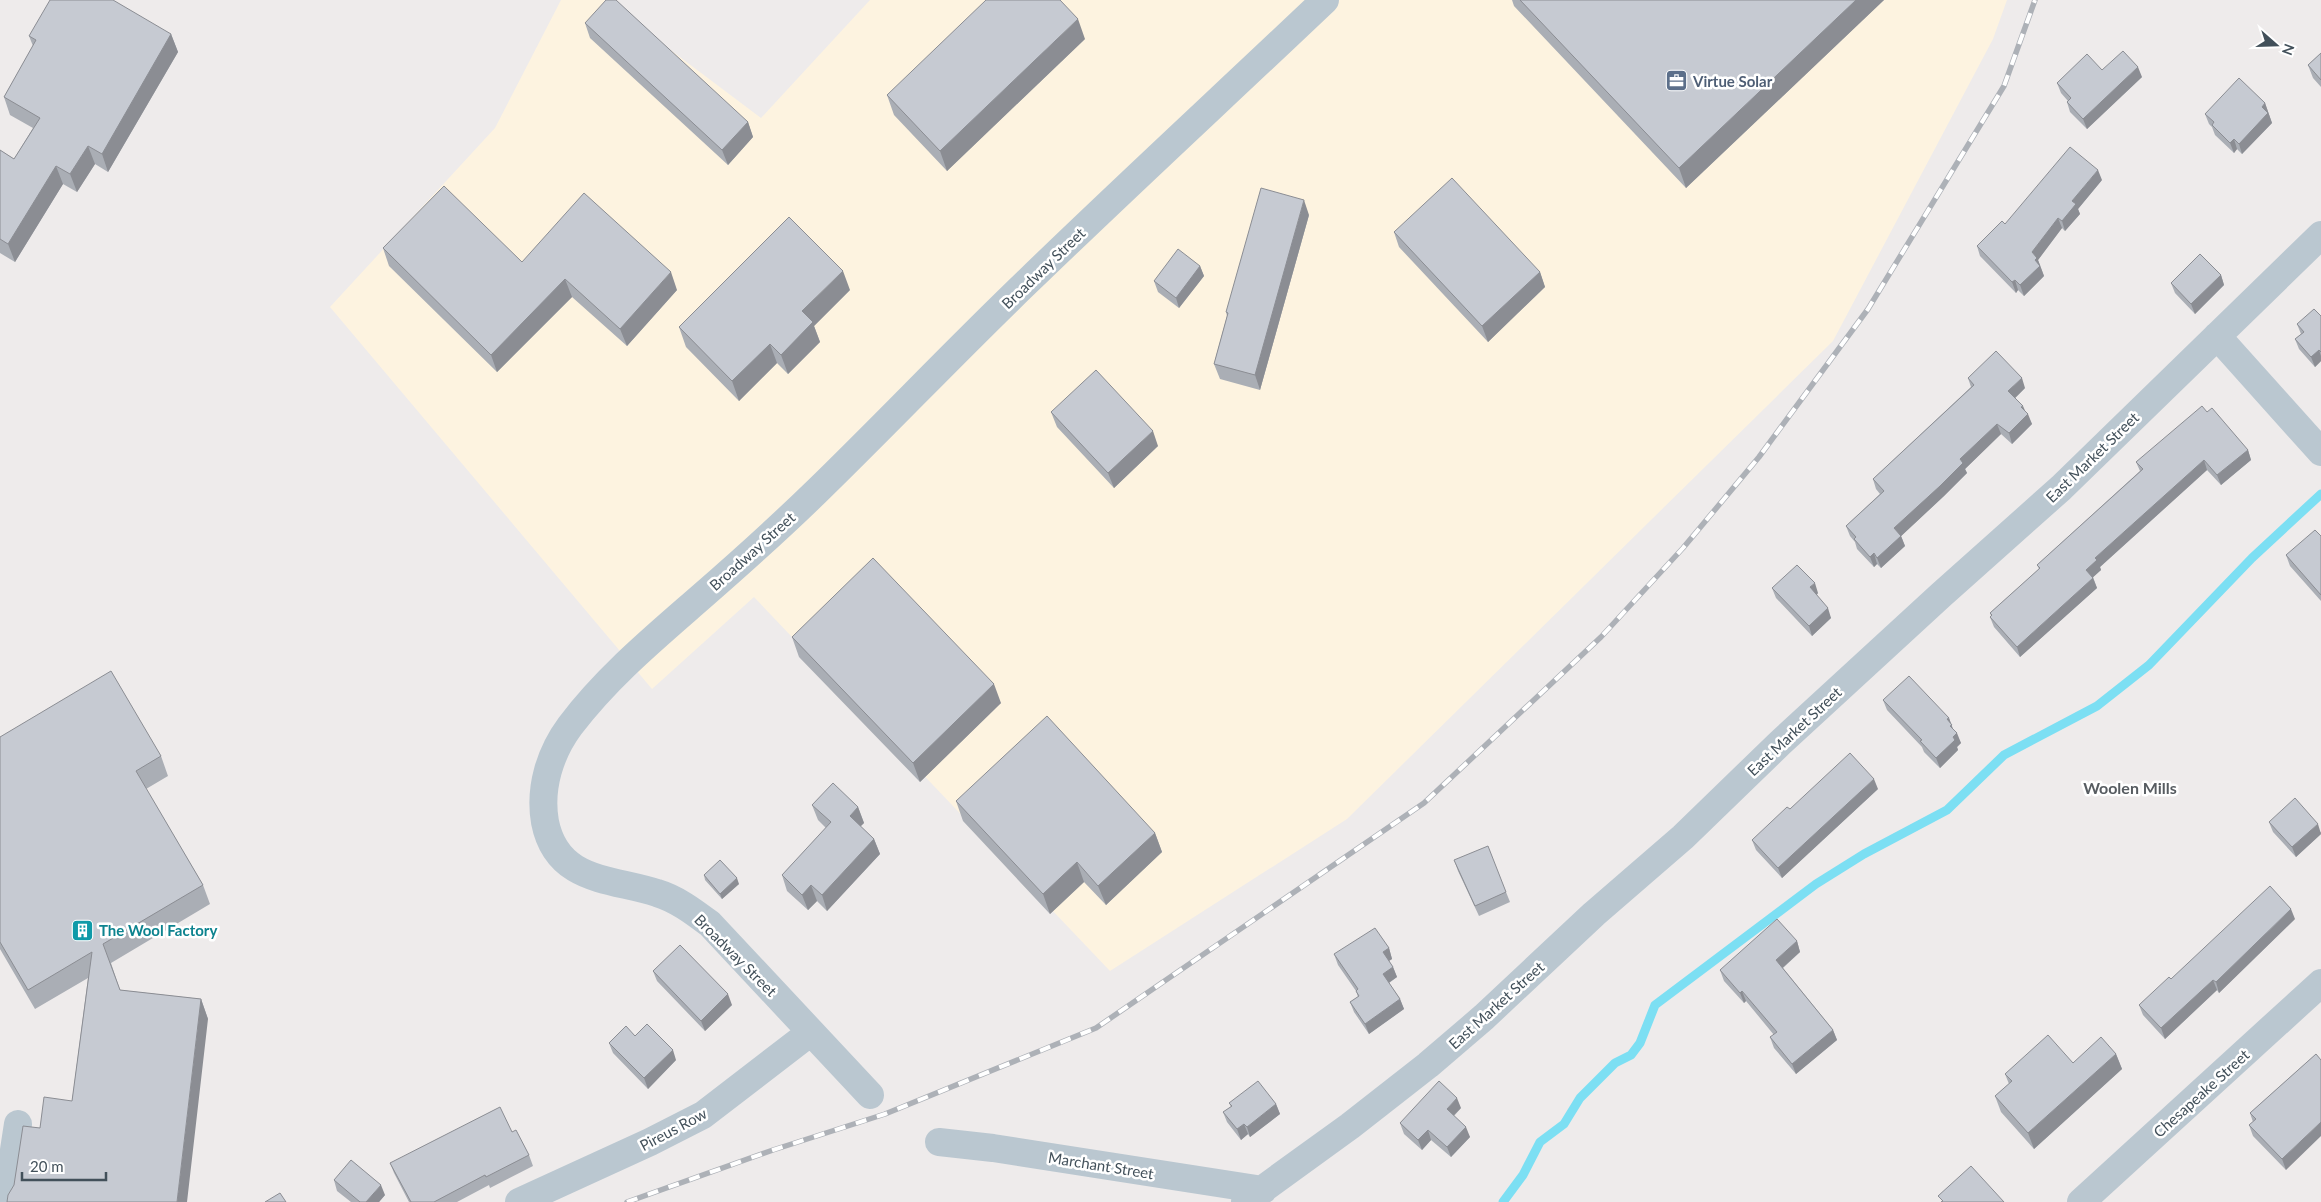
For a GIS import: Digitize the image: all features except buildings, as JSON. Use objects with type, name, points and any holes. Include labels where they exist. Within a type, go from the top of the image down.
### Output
[{"type":"street","name":"Broadway Street","points":[[870,1095],[710,924],[688,908],[659,893],[594,879],[578,870],[561,856],[546,824],[543,796],[549,767],[556,747],[571,725],[625,663],[751,554],[1028,281],[1324,0]]},
{"type":"street","name":"East Market Street","points":[[1254,1196],[1358,1120],[1428,1065],[1484,1017],[1594,914],[1683,837],[1780,743],[2061,488],[2321,235]]},
{"type":"street","points":[[2217,336],[2321,452]]},
{"type":"street","name":"Chesapeake Street","points":[[2081,1202],[2321,983]]},
{"type":"street","name":"Pireus Row","points":[[519,1202],[650,1142],[703,1115],[811,1032]]},
{"type":"street","points":[[6,1202],[18,1124]]},
{"type":"street","name":"Marchant Street","points":[[939,1142],[992,1148],[1254,1196]]},
{"type":"shaded area","points":[[561,0],[604,0],[761,118],[870,0],[2007,0],[1993,39],[1833,341],[1347,819],[1110,971],[754,597],[652,689],[330,307],[495,128]]},
{"type":"waterway","points":[[1503,1202],[1523,1175],[1540,1142],[1564,1124],[1580,1098],[1615,1063],[1631,1055],[1640,1043],[1655,1005],[1816,884],[1864,854],[1947,810],[2004,755],[2097,706],[2149,665],[2252,558],[2321,494]]},
{"type":"railway","points":[[627,1202],[773,1150],[885,1114],[1096,1028],[1424,803],[1601,637],[1683,548],[1759,457],[1868,309],[2004,86],[2035,0]]},
{"type":"place","name":"Virtue Solar","points":[[1677,81]]},
{"type":"place","name":"The Wool Factory","points":[[83,930]]},
{"type":"district","name":"Woolen Mills","points":[[2130,787]]}]
